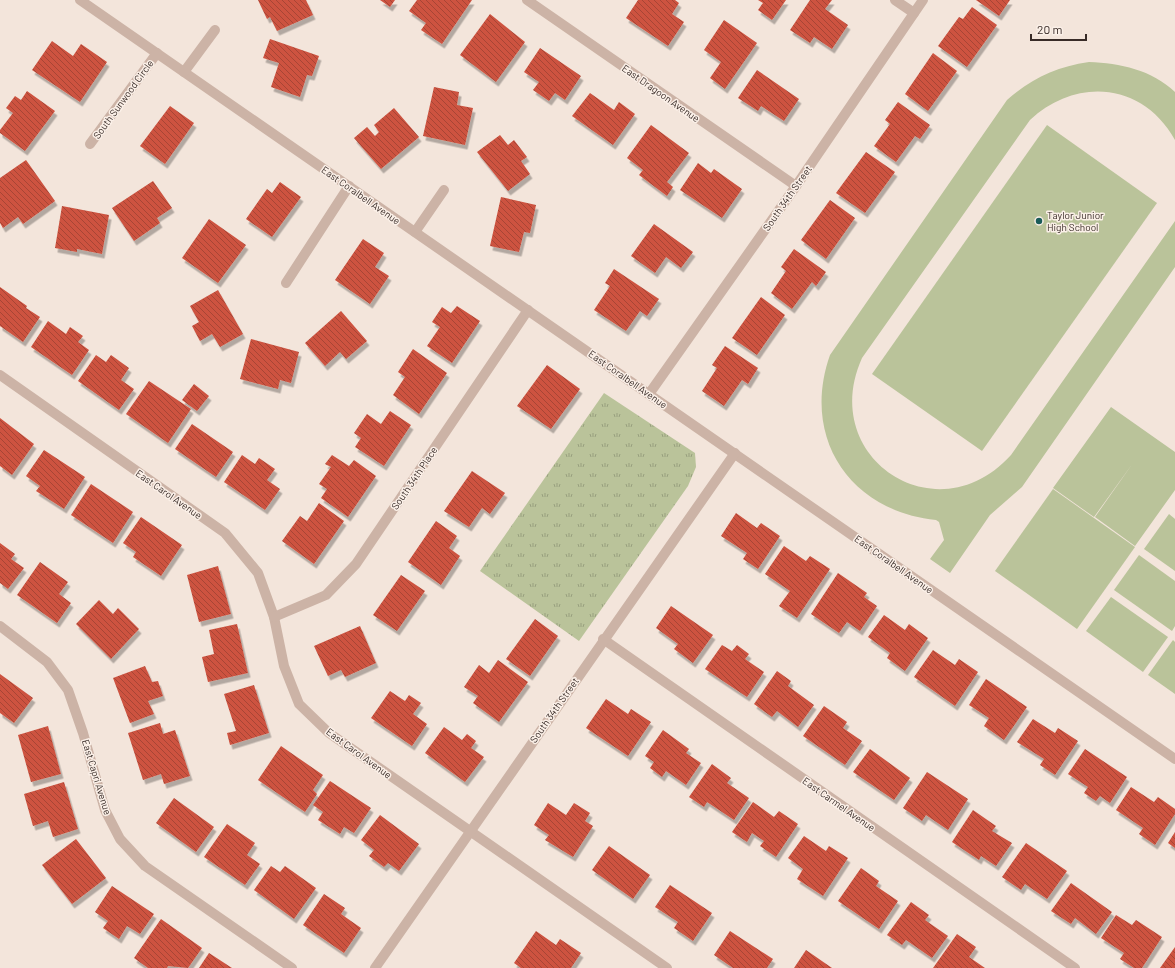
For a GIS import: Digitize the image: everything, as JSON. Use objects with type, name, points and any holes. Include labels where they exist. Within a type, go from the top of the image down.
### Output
[{"type":"street","name":"East Coralbell Avenue","points":[[80,0],[1175,759]]},
{"type":"street","name":"East Dragoon Avenue","points":[[527,0],[796,186]]},
{"type":"street","points":[[895,0],[914,13]]},
{"type":"street","name":"South 34th Street","points":[[649,394],[796,186],[923,0]]},
{"type":"street","points":[[184,72],[215,30]]},
{"type":"street","name":"South Sunwood Circle","points":[[90,144],[157,53]]},
{"type":"street","points":[[286,283],[349,186]]},
{"type":"street","points":[[415,232],[444,190]]},
{"type":"street","name":"South 34th Place","points":[[274,617],[326,595],[356,564],[528,310]]},
{"type":"street","name":"East Carol Avenue","points":[[0,375],[225,533],[258,573],[274,617],[284,666],[299,704],[329,733],[667,968]]},
{"type":"street","name":"South 34th Street","points":[[375,968],[603,639],[735,453]]},
{"type":"street","name":"East Capri Avenue","points":[[0,626],[47,662],[68,690],[83,733],[105,810],[120,839],[145,866],[292,968]]},
{"type":"street","name":"East Carmel Avenue","points":[[603,639],[1075,968]]},
{"type":"green space","points":[[1089,62],[1112,64],[1135,69],[1156,78],[1175,92],[1175,140],[1161,121],[1145,106],[1127,97],[1108,92],[1088,92],[1068,97],[1048,106],[1030,120],[862,358],[852,394],[856,427],[870,454],[892,475],[919,487],[950,488],[982,478],[1011,455],[1175,221],[1175,267],[1022,487],[990,515],[950,573],[930,559],[944,540],[939,522],[936,520],[905,514],[879,502],[857,485],[840,465],[828,441],[822,414],[823,385],[830,355],[1007,100],[1026,85],[1055,70]]},
{"type":"green space","points":[[1047,125],[1157,203],[982,451],[872,374]]},
{"type":"green space","points":[[604,393],[695,453],[696,467],[688,486],[579,641],[480,571]]},
{"type":"green space","points":[[1111,407],[1175,452],[1175,490],[1135,546],[1095,517],[1133,463],[1094,517],[1053,488]]},
{"type":"green space","points":[[1053,489],[1135,547],[1077,629],[995,571]]},
{"type":"green space","points":[[1169,514],[1175,519],[1175,571],[1144,549]]},
{"type":"green space","points":[[1139,555],[1175,581],[1175,626],[1172,631],[1114,590]]},
{"type":"green space","points":[[1111,597],[1168,637],[1143,672],[1086,631]]},
{"type":"green space","points":[[1173,640],[1175,642],[1175,694],[1148,675]]},
{"type":"building","points":[[258,0],[306,0],[313,15],[277,31],[270,17],[267,19]]},
{"type":"building","points":[[380,0],[395,0],[390,7]]},
{"type":"building","points":[[417,0],[472,0],[442,44],[421,30],[426,23],[409,11]]},
{"type":"building","points":[[638,0],[675,0],[679,3],[672,14],[684,22],[668,46],[626,18]]},
{"type":"building","points":[[758,0],[786,0],[772,20],[758,10],[763,3]]},
{"type":"building","points":[[810,0],[832,0],[825,9],[848,25],[832,49],[814,37],[810,43],[790,30]]},
{"type":"building","points":[[976,0],[1010,0],[999,16]]},
{"type":"building","points":[[972,7],[997,25],[967,67],[938,46],[959,17],[963,19]]},
{"type":"building","points":[[490,14],[525,42],[496,82],[460,55]]},
{"type":"building","points":[[724,20],[757,43],[725,89],[710,78],[721,62],[704,50]]},
{"type":"building","points":[[270,39],[319,56],[312,76],[307,75],[300,97],[271,87],[279,63],[263,58]]},
{"type":"building","points":[[52,41],[73,56],[81,44],[107,62],[80,102],[32,70]]},
{"type":"building","points":[[540,48],[581,76],[565,100],[555,93],[549,101],[533,90],[539,82],[524,72]]},
{"type":"building","points":[[933,53],[957,71],[928,111],[905,94]]},
{"type":"building","points":[[757,70],[799,99],[784,121],[761,106],[758,111],[738,98]]},
{"type":"building","points":[[434,87],[459,92],[457,105],[473,108],[465,145],[423,136]]},
{"type":"building","points":[[27,91],[55,111],[25,151],[0,133],[0,130],[13,113],[6,108],[15,96],[21,100]]},
{"type":"building","points":[[590,93],[614,110],[619,102],[635,114],[613,145],[572,116]]},
{"type":"building","points":[[898,102],[930,125],[920,139],[915,136],[896,162],[874,146],[890,124],[885,120]]},
{"type":"building","points":[[170,106],[194,123],[165,164],[140,146]]},
{"type":"building","points":[[394,108],[419,137],[381,169],[354,138],[367,127],[375,136],[379,132],[374,125]]},
{"type":"building","points":[[651,125],[689,153],[667,182],[673,187],[667,196],[639,175],[643,170],[627,158]]},
{"type":"building","points":[[500,135],[508,145],[514,140],[527,157],[521,161],[530,174],[508,191],[477,152]]},
{"type":"building","points":[[866,152],[895,172],[865,213],[836,193]]},
{"type":"building","points":[[26,160],[55,201],[23,224],[18,217],[3,228],[0,223],[0,178]]},
{"type":"building","points":[[698,163],[711,173],[714,169],[742,189],[722,218],[680,190]]},
{"type":"building","points":[[153,181],[172,208],[157,218],[160,223],[134,241],[112,208]]},
{"type":"building","points":[[280,182],[301,197],[272,237],[246,219],[267,189],[272,193]]},
{"type":"building","points":[[501,197],[536,205],[530,233],[524,232],[519,252],[490,246]]},
{"type":"building","points":[[830,200],[855,218],[826,259],[801,240]]},
{"type":"building","points":[[62,206],[109,215],[102,254],[77,249],[77,252],[55,248]]},
{"type":"building","points":[[209,219],[246,245],[218,283],[182,258]]},
{"type":"building","points":[[654,224],[693,252],[681,268],[666,257],[655,273],[631,256]]},
{"type":"building","points":[[363,239],[384,253],[375,267],[389,276],[370,304],[335,280]]},
{"type":"building","points":[[794,249],[826,272],[816,286],[812,282],[792,309],[771,293],[786,271],[781,267]]},
{"type":"building","points":[[614,269],[659,299],[647,316],[640,311],[626,331],[594,310],[610,286],[605,283]]},
{"type":"building","points":[[0,287],[40,317],[23,342],[0,326]]},
{"type":"building","points":[[218,290],[243,334],[220,347],[212,334],[200,341],[192,326],[199,322],[190,306]]},
{"type":"building","points":[[761,297],[785,315],[757,355],[732,338]]},
{"type":"building","points":[[457,306],[480,321],[452,363],[427,346],[440,327],[432,322],[442,307],[451,313]]},
{"type":"building","points":[[341,311],[367,341],[346,359],[340,352],[325,366],[305,343]]},
{"type":"building","points":[[48,321],[66,334],[70,327],[83,336],[78,342],[89,350],[72,375],[31,347]]},
{"type":"building","points":[[251,339],[299,352],[291,383],[280,380],[278,389],[240,379]]},
{"type":"building","points":[[725,346],[758,368],[748,384],[742,380],[724,406],[702,391],[717,368],[712,365]]},
{"type":"building","points":[[413,349],[447,373],[419,414],[393,395],[405,377],[398,372]]},
{"type":"building","points":[[96,355],[106,362],[111,355],[129,368],[121,380],[134,389],[119,410],[78,381]]},
{"type":"building","points":[[547,365],[580,389],[551,429],[517,406]]},
{"type":"building","points":[[149,381],[191,409],[168,443],[126,414]]},
{"type":"building","points":[[194,384],[209,396],[197,411],[182,400]]},
{"type":"building","points":[[390,411],[411,425],[384,466],[355,447],[361,438],[354,433],[367,414],[381,424]]},
{"type":"building","points":[[0,418],[34,444],[12,475],[0,466]]},
{"type":"building","points":[[192,424],[233,452],[216,477],[175,449]]},
{"type":"building","points":[[44,450],[85,477],[64,509],[36,491],[40,486],[26,476]]},
{"type":"building","points":[[242,455],[255,464],[259,458],[275,469],[267,480],[280,489],[265,510],[224,482]]},
{"type":"building","points":[[332,455],[349,466],[354,460],[376,476],[348,517],[321,498],[327,489],[319,484],[331,467],[325,464]]},
{"type":"building","points":[[472,471],[505,493],[490,514],[482,508],[469,527],[444,511]]},
{"type":"building","points":[[91,484],[133,512],[113,543],[71,515]]},
{"type":"building","points":[[319,503],[344,521],[314,564],[282,541],[300,516],[307,521]]},
{"type":"building","points":[[736,513],[757,528],[761,523],[780,536],[758,569],[743,559],[747,553],[721,536]]},
{"type":"building","points":[[141,517],[182,545],[161,576],[133,557],[136,552],[123,543]]},
{"type":"building","points":[[436,521],[457,536],[449,548],[460,556],[441,585],[408,562]]},
{"type":"building","points":[[0,543],[15,554],[11,559],[24,568],[8,589],[0,583]]},
{"type":"building","points":[[784,546],[806,561],[810,556],[830,569],[797,618],[779,606],[790,591],[765,574]]},
{"type":"building","points":[[40,562],[68,582],[59,594],[71,603],[57,623],[17,595]]},
{"type":"building","points":[[218,566],[231,614],[199,622],[187,575]]},
{"type":"building","points":[[838,573],[867,593],[864,597],[877,606],[860,631],[847,622],[839,633],[811,614]]},
{"type":"building","points":[[401,575],[425,591],[397,631],[373,615]]},
{"type":"building","points":[[99,600],[113,614],[118,608],[139,629],[111,659],[76,624]]},
{"type":"building","points":[[671,606],[713,635],[693,663],[674,649],[678,644],[656,628]]},
{"type":"building","points":[[884,615],[905,630],[909,624],[928,638],[905,671],[887,658],[890,653],[868,637]]},
{"type":"building","points":[[535,619],[558,636],[530,676],[506,659]]},
{"type":"building","points":[[237,624],[248,673],[208,682],[202,657],[214,654],[209,630]]},
{"type":"building","points":[[360,626],[376,663],[345,677],[341,670],[328,676],[314,646]]},
{"type":"building","points":[[722,645],[732,651],[737,645],[749,654],[745,659],[764,672],[747,697],[705,669]]},
{"type":"building","points":[[933,650],[955,665],[959,659],[978,672],[955,706],[914,677]]},
{"type":"building","points":[[498,660],[528,682],[499,722],[473,703],[478,696],[464,687],[479,665],[489,673]]},
{"type":"building","points":[[145,666],[152,682],[158,681],[163,696],[148,701],[154,714],[130,723],[113,678]]},
{"type":"building","points":[[777,671],[791,681],[788,686],[814,705],[798,727],[777,711],[772,717],[754,704]]},
{"type":"building","points":[[0,674],[33,698],[14,723],[0,713]]},
{"type":"building","points":[[986,679],[1027,707],[1004,740],[984,726],[989,718],[969,705]]},
{"type":"building","points":[[254,685],[269,733],[230,745],[227,733],[236,731],[224,694]]},
{"type":"building","points":[[390,691],[405,701],[409,695],[421,703],[413,714],[427,724],[412,746],[371,718]]},
{"type":"building","points":[[606,699],[628,714],[631,709],[651,722],[628,756],[586,728]]},
{"type":"building","points":[[824,706],[847,722],[843,728],[862,741],[845,765],[803,736]]},
{"type":"building","points":[[1033,719],[1055,733],[1058,728],[1078,741],[1055,775],[1040,765],[1044,759],[1017,742]]},
{"type":"building","points":[[160,723],[163,734],[175,730],[190,776],[164,784],[161,774],[143,780],[128,733]]},
{"type":"building","points":[[48,726],[61,774],[31,782],[18,735]]},
{"type":"building","points":[[444,727],[462,740],[467,734],[476,741],[471,748],[484,757],[465,782],[425,753]]},
{"type":"building","points":[[663,730],[689,749],[686,753],[701,763],[686,785],[666,771],[662,777],[650,768],[654,762],[645,756]]},
{"type":"building","points":[[281,746],[323,775],[313,790],[317,794],[305,812],[258,780]]},
{"type":"building","points":[[870,749],[910,778],[894,800],[853,772]]},
{"type":"building","points":[[1085,749],[1127,777],[1110,803],[1100,796],[1096,801],[1084,793],[1088,787],[1068,774]]},
{"type":"building","points":[[712,764],[731,778],[727,783],[749,798],[734,820],[707,802],[704,807],[689,797]]},
{"type":"building","points":[[927,772],[968,799],[948,830],[926,815],[922,821],[903,808]]},
{"type":"building","points":[[330,781],[371,808],[354,833],[344,827],[340,834],[318,820],[323,812],[313,805]]},
{"type":"building","points":[[64,782],[78,829],[53,837],[48,821],[33,826],[24,794]]},
{"type":"building","points":[[1131,787],[1154,802],[1158,797],[1175,809],[1175,814],[1155,845],[1139,834],[1143,828],[1116,810]]},
{"type":"building","points":[[174,798],[214,827],[196,852],[156,823]]},
{"type":"building","points":[[753,802],[774,817],[779,811],[798,824],[776,857],[760,846],[764,841],[752,833],[747,842],[732,832]]},
{"type":"building","points":[[548,803],[566,815],[574,803],[590,813],[585,821],[593,826],[573,857],[545,840],[549,835],[534,825]]},
{"type":"building","points":[[973,810],[996,826],[992,831],[1012,843],[996,866],[981,856],[979,860],[952,842]]},
{"type":"building","points":[[380,815],[419,844],[399,871],[388,863],[384,867],[369,856],[374,850],[361,840]]},
{"type":"building","points":[[227,824],[255,843],[247,855],[260,864],[245,885],[204,857]]},
{"type":"building","points":[[1175,832],[1175,848],[1168,843]]},
{"type":"building","points":[[804,836],[826,851],[829,846],[848,858],[823,896],[797,879],[803,869],[788,858]]},
{"type":"building","points":[[76,839],[106,878],[72,904],[42,865]]},
{"type":"building","points":[[1026,843],[1067,871],[1047,899],[1025,884],[1021,890],[1002,877]]},
{"type":"building","points":[[609,846],[650,875],[633,899],[592,870]]},
{"type":"building","points":[[271,866],[280,872],[285,866],[316,888],[294,919],[254,890]]},
{"type":"building","points":[[861,868],[879,881],[876,886],[898,901],[879,929],[838,901]]},
{"type":"building","points":[[1071,883],[1112,912],[1096,934],[1075,918],[1071,924],[1051,911]]},
{"type":"building","points":[[670,885],[712,913],[693,941],[674,928],[678,922],[655,907]]},
{"type":"building","points":[[112,886],[154,914],[140,934],[127,926],[119,939],[103,928],[108,921],[95,912]]},
{"type":"building","points":[[324,894],[345,908],[341,914],[361,928],[344,953],[303,925]]},
{"type":"building","points":[[911,902],[929,915],[925,920],[948,936],[932,958],[906,940],[902,945],[887,935]]},
{"type":"building","points":[[1116,915],[1132,925],[1136,920],[1162,937],[1142,968],[1134,968],[1120,959],[1124,953],[1101,938]]},
{"type":"building","points":[[161,919],[202,948],[188,968],[168,966],[167,968],[148,968],[134,958]]},
{"type":"building","points":[[536,931],[556,945],[560,939],[581,953],[571,968],[521,968],[514,963]]},
{"type":"building","points":[[730,931],[773,959],[767,968],[733,968],[714,955]]},
{"type":"building","points":[[957,934],[976,947],[969,957],[985,968],[933,968]]},
{"type":"building","points":[[1175,947],[1175,968],[1160,968]]},
{"type":"building","points":[[806,950],[832,968],[794,968]]},
{"type":"building","points":[[209,953],[232,968],[199,968]]},
{"type":"place","name":"Taylor Junior High School","points":[[1039,221]]}]
